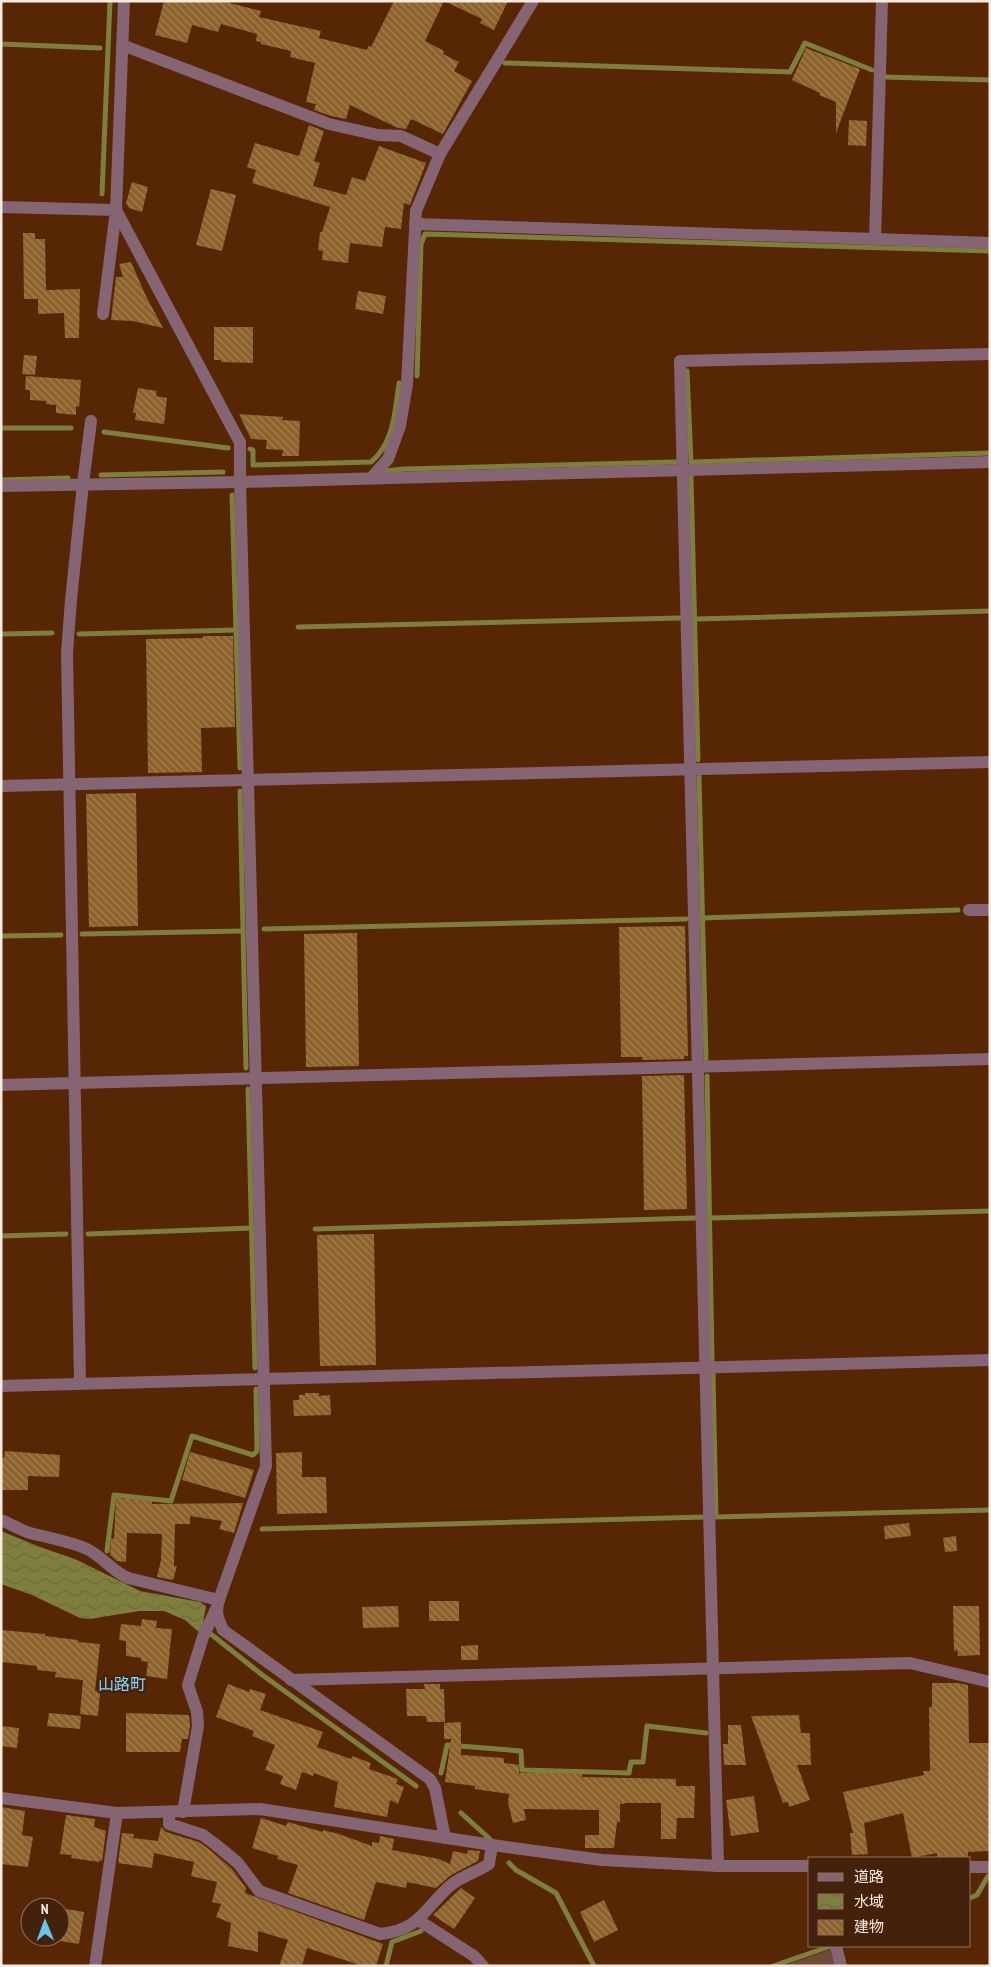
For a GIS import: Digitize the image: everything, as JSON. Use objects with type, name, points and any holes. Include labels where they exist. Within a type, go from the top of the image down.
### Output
[{"type":"street","points":[[103,314],[116,210],[124,1]]},
{"type":"street","points":[[371,478],[388,459],[400,426],[408,384],[416,210],[440,154],[533,1]]},
{"type":"street","points":[[875,238],[882,1]]},
{"type":"street","points":[[122,45],[329,124],[378,135],[401,136],[440,154]]},
{"type":"street","points":[[1,207],[116,210]]},
{"type":"street","points":[[116,210],[240,442],[266,1466],[217,1605],[205,1632],[188,1685],[197,1712],[198,1726],[183,1812]]},
{"type":"street","points":[[415,224],[990,243]]},
{"type":"street","points":[[718,1866],[680,361],[990,354]]},
{"type":"street","points":[[80,1383],[67,653],[91,420]]},
{"type":"street","points":[[1,486],[240,482],[990,462]]},
{"type":"street","points":[[1,786],[990,762]]},
{"type":"street","points":[[969,910],[990,910]]},
{"type":"street","points":[[1,1085],[990,1059]]},
{"type":"street","points":[[1,1386],[990,1360]]},
{"type":"street","points":[[1,1520],[28,1532],[74,1544],[89,1550],[100,1556],[117,1573],[128,1578],[217,1605]]},
{"type":"street","points":[[217,1605],[217,1618],[223,1630],[430,1779],[435,1788],[445,1838]]},
{"type":"street","points":[[291,1680],[910,1663],[990,1682]]},
{"type":"street","points":[[1,1798],[117,1813],[260,1809],[602,1860],[718,1866],[808,1866]]},
{"type":"street","points":[[169,1812],[169,1824],[203,1835],[238,1863],[259,1891],[380,1934],[393,1933],[418,1920],[452,1884],[489,1864],[492,1845]]},
{"type":"street","points":[[95,1966],[117,1813]]},
{"type":"street","points":[[971,1867],[990,1867]]},
{"type":"street","points":[[418,1920],[474,1956],[483,1966]]},
{"type":"street","points":[[836,1947],[841,1966]]},
{"type":"shaded area","points":[[832,1949],[836,1966],[782,1966]]},
{"type":"water","points":[[1,1531],[75,1559],[140,1591],[200,1602],[206,1606],[201,1634],[185,1620],[164,1611],[139,1611],[90,1619],[80,1618],[32,1595],[1,1584]]},
{"type":"building","points":[[164,1],[222,1],[261,11],[259,17],[321,31],[319,38],[367,50],[368,46],[371,47],[394,1],[444,1],[425,41],[444,51],[443,54],[459,62],[454,71],[472,81],[443,134],[411,119],[406,129],[398,128],[350,105],[346,119],[331,116],[314,110],[316,104],[306,102],[315,63],[290,57],[291,51],[261,44],[261,42],[256,41],[257,34],[221,24],[218,32],[192,25],[187,43],[155,35]]},
{"type":"building","points":[[444,1],[508,1],[494,30],[480,23],[482,19]]},
{"type":"building","points":[[806,48],[860,69],[836,133],[836,102],[792,80]]},
{"type":"building","points":[[849,120],[867,121],[866,146],[848,145]]},
{"type":"building","points":[[309,125],[324,131],[314,161],[320,163],[313,186],[346,195],[352,177],[365,181],[379,146],[426,163],[410,205],[404,203],[401,229],[385,227],[382,247],[350,243],[348,263],[322,260],[323,251],[318,250],[320,232],[322,232],[330,207],[252,183],[256,170],[247,167],[255,143],[299,156]]},
{"type":"building","points":[[132,182],[148,187],[142,212],[129,208],[126,203]]},
{"type":"building","points":[[211,189],[236,195],[222,251],[196,245]]},
{"type":"building","points":[[23,233],[35,233],[35,239],[45,239],[46,290],[80,289],[79,338],[65,338],[64,313],[38,314],[38,299],[24,299]]},
{"type":"building","points":[[131,262],[163,328],[133,321],[111,320],[116,277],[123,277],[119,264]]},
{"type":"building","points":[[358,291],[386,296],[383,314],[355,309]]},
{"type":"building","points":[[214,327],[253,327],[253,363],[214,360]]},
{"type":"building","points":[[24,355],[37,356],[35,375],[22,374]]},
{"type":"building","points":[[26,376],[81,380],[79,407],[76,406],[76,415],[56,413],[56,405],[46,404],[46,401],[30,400],[30,390],[25,390]]},
{"type":"building","points":[[138,388],[157,391],[156,396],[167,398],[164,424],[135,420],[136,413],[133,412]]},
{"type":"building","points":[[239,414],[283,417],[282,420],[300,421],[299,456],[282,456],[283,450],[266,449],[267,440],[251,439]]},
{"type":"building","points":[[203,636],[233,636],[235,727],[201,728],[202,772],[148,773],[146,639],[203,638]]},
{"type":"building","points":[[136,793],[138,926],[89,927],[86,794]]},
{"type":"building","points":[[685,926],[688,1056],[684,1056],[684,1059],[642,1060],[642,1057],[621,1057],[619,927]]},
{"type":"building","points":[[357,933],[359,1066],[306,1067],[304,934]]},
{"type":"building","points":[[684,1075],[687,1209],[644,1210],[642,1076]]},
{"type":"building","points":[[374,1234],[376,1365],[320,1366],[317,1235]]},
{"type":"building","points":[[305,1393],[319,1393],[319,1396],[330,1395],[331,1415],[294,1416],[293,1400],[299,1400],[299,1395],[305,1395]]},
{"type":"building","points":[[5,1451],[60,1455],[59,1477],[28,1476],[28,1490],[2,1490],[1,1458],[4,1458]]},
{"type":"building","points":[[190,1452],[254,1470],[245,1498],[182,1480]]},
{"type":"building","points":[[302,1452],[302,1477],[326,1477],[327,1513],[277,1514],[276,1453]]},
{"type":"building","points":[[116,1498],[152,1501],[152,1504],[243,1503],[234,1533],[219,1529],[222,1521],[190,1516],[190,1524],[175,1524],[174,1566],[177,1566],[173,1580],[157,1577],[161,1560],[162,1534],[127,1533],[126,1562],[117,1561],[110,1555],[111,1538],[114,1539]]},
{"type":"building","points":[[909,1523],[911,1536],[885,1539],[884,1526]]},
{"type":"building","points":[[956,1536],[957,1551],[945,1552],[943,1538]]},
{"type":"building","points":[[429,1601],[459,1601],[459,1621],[429,1621]]},
{"type":"building","points":[[398,1606],[399,1627],[363,1628],[362,1607]]},
{"type":"building","points":[[953,1606],[979,1606],[980,1655],[958,1656],[957,1650],[954,1651]]},
{"type":"building","points":[[142,1619],[157,1621],[156,1628],[172,1629],[167,1679],[146,1676],[148,1662],[141,1661],[141,1658],[126,1656],[126,1641],[119,1640],[121,1624],[141,1626]]},
{"type":"building","points":[[1,1630],[45,1634],[45,1636],[78,1640],[78,1642],[100,1644],[95,1691],[100,1692],[98,1716],[80,1714],[83,1680],[55,1677],[56,1672],[37,1670],[37,1666],[1,1662]]},
{"type":"building","points":[[478,1645],[478,1660],[461,1660],[461,1646]]},
{"type":"building","points":[[932,1683],[968,1685],[969,1743],[990,1743],[990,1851],[968,1852],[968,1857],[937,1857],[937,1853],[912,1857],[903,1813],[864,1823],[868,1854],[852,1855],[850,1833],[853,1833],[843,1792],[924,1775],[923,1771],[930,1771],[929,1707],[932,1707]]},
{"type":"building","points":[[228,1684],[249,1692],[250,1689],[266,1694],[260,1710],[323,1732],[317,1747],[351,1759],[352,1756],[371,1763],[369,1769],[398,1779],[396,1784],[404,1787],[398,1804],[390,1800],[387,1817],[334,1807],[338,1782],[314,1773],[313,1776],[302,1772],[296,1790],[280,1784],[283,1776],[265,1770],[275,1745],[252,1736],[254,1731],[216,1717]]},
{"type":"building","points":[[424,1684],[440,1684],[440,1689],[444,1689],[445,1722],[427,1722],[426,1716],[407,1716],[406,1689],[425,1689]]},
{"type":"building","points":[[49,1713],[81,1716],[80,1729],[47,1726]]},
{"type":"building","points":[[126,1713],[189,1715],[188,1739],[182,1739],[180,1752],[126,1752]]},
{"type":"building","points":[[799,1715],[801,1733],[810,1733],[811,1765],[797,1765],[810,1800],[789,1807],[788,1802],[783,1803],[751,1716]]},
{"type":"building","points":[[461,1722],[461,1755],[504,1758],[504,1763],[520,1765],[519,1773],[582,1773],[582,1777],[676,1779],[676,1786],[695,1786],[694,1818],[677,1818],[676,1839],[661,1839],[661,1803],[620,1804],[620,1822],[617,1822],[614,1848],[585,1848],[585,1835],[599,1835],[599,1810],[524,1809],[526,1820],[513,1823],[508,1803],[509,1794],[475,1789],[475,1786],[445,1782],[451,1739],[444,1739],[444,1723]]},
{"type":"building","points":[[728,1725],[741,1725],[746,1765],[724,1765],[723,1744],[728,1744]]},
{"type":"building","points":[[1,1726],[19,1728],[17,1748],[1,1746]]},
{"type":"building","points":[[754,1796],[759,1832],[731,1836],[726,1800]]},
{"type":"building","points":[[1,1807],[25,1811],[22,1835],[33,1837],[28,1867],[1,1864]]},
{"type":"building","points":[[66,1815],[95,1819],[94,1827],[106,1831],[102,1861],[71,1858],[72,1855],[60,1854]]},
{"type":"building","points":[[261,1818],[286,1826],[288,1822],[323,1832],[323,1830],[339,1834],[372,1846],[372,1842],[379,1843],[380,1836],[394,1839],[392,1850],[439,1859],[450,1864],[453,1851],[467,1854],[468,1850],[480,1851],[478,1861],[451,1875],[436,1888],[407,1882],[406,1888],[376,1882],[364,1920],[288,1893],[298,1865],[277,1859],[278,1856],[252,1848]]},
{"type":"building","points":[[161,1827],[166,1832],[199,1842],[210,1850],[232,1869],[246,1888],[245,1893],[383,1944],[376,1966],[363,1966],[307,1948],[302,1966],[279,1966],[288,1940],[258,1931],[258,1952],[228,1946],[231,1923],[216,1917],[221,1904],[212,1902],[217,1882],[191,1876],[194,1862],[154,1853],[152,1868],[118,1863],[122,1833],[134,1834],[133,1838],[158,1841]]},
{"type":"building","points":[[461,1888],[475,1898],[454,1929],[433,1915]]},
{"type":"building","points":[[604,1900],[618,1930],[594,1942],[580,1912]]},
{"type":"building","points":[[70,1910],[84,1912],[79,1944],[70,1943]]},
{"type":"waterway","points":[[102,194],[110,1]]},
{"type":"waterway","points":[[505,63],[790,72],[805,43],[872,70]]},
{"type":"waterway","points":[[1,44],[100,48]]},
{"type":"waterway","points":[[884,77],[990,80]]},
{"type":"waterway","points":[[417,376],[421,244],[425,234],[990,251]]},
{"type":"waterway","points":[[687,371],[691,462]]},
{"type":"waterway","points":[[250,449],[253,450],[253,465],[371,462],[385,446],[389,436],[399,383]]},
{"type":"waterway","points":[[1,428],[71,428]]},
{"type":"waterway","points":[[104,432],[228,448]]},
{"type":"waterway","points":[[694,462],[990,453]]},
{"type":"waterway","points":[[385,471],[675,462]]},
{"type":"waterway","points":[[101,475],[223,472]]},
{"type":"waterway","points":[[691,476],[698,760]]},
{"type":"waterway","points":[[1,480],[68,478]]},
{"type":"waterway","points":[[232,495],[240,768]]},
{"type":"waterway","points":[[696,619],[990,611]]},
{"type":"waterway","points":[[298,627],[680,618]]},
{"type":"waterway","points":[[79,634],[236,630]]},
{"type":"waterway","points":[[1,634],[52,633]]},
{"type":"waterway","points":[[699,777],[706,1059]]},
{"type":"waterway","points":[[240,791],[246,1068]]},
{"type":"waterway","points":[[702,918],[958,910]]},
{"type":"waterway","points":[[264,929],[686,919]]},
{"type":"waterway","points":[[82,934],[243,931]]},
{"type":"waterway","points":[[1,936],[61,935]]},
{"type":"waterway","points":[[707,1076],[712,1360]]},
{"type":"waterway","points":[[248,1089],[255,1368]]},
{"type":"waterway","points":[[709,1218],[990,1211]]},
{"type":"waterway","points":[[315,1229],[695,1218]]},
{"type":"waterway","points":[[88,1234],[252,1228]]},
{"type":"waterway","points":[[1,1236],[66,1234]]},
{"type":"waterway","points":[[713,1374],[716,1517],[990,1510]]},
{"type":"waterway","points":[[107,1551],[114,1495],[171,1501],[192,1436],[253,1455],[257,1451],[256,1389]]},
{"type":"waterway","points":[[262,1529],[705,1517]]},
{"type":"waterway","points":[[207,1631],[261,1674],[416,1786]]},
{"type":"waterway","points":[[441,1773],[447,1745],[521,1751],[522,1770],[629,1773],[631,1762],[643,1762],[647,1726],[706,1733]]},
{"type":"waterway","points":[[461,1813],[490,1839]]},
{"type":"waterway","points":[[509,1863],[516,1870],[556,1893],[594,1966]]},
{"type":"waterway","points":[[971,1898],[977,1895],[988,1876]]},
{"type":"waterway","points":[[386,1966],[392,1942],[421,1931]]},
{"type":"waterway","points":[[773,1966],[828,1947]]},
{"type":"district","name":"山路町","points":[[122,1684]]}]
